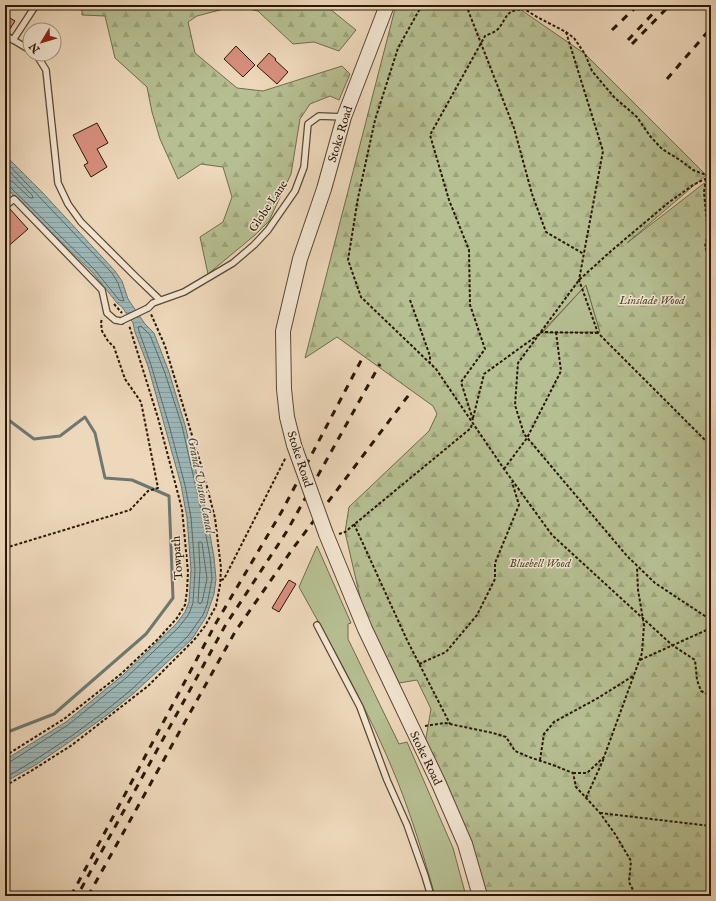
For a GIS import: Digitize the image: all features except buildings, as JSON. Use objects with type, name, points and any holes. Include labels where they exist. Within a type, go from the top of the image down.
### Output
[{"type":"street","name":"Stoke Road","points":[[387,5],[344,117],[324,189],[300,259],[283,331],[284,388],[294,445],[326,535],[365,629],[439,784],[465,844],[480,896]]},
{"type":"lane","points":[[13,40],[36,5]]},
{"type":"lane","points":[[5,35],[22,45]]},
{"type":"lane","points":[[41,62],[46,70],[58,183],[68,204],[81,222],[160,300]]},
{"type":"lane","name":"Globe Lane","points":[[148,308],[153,303],[184,292],[211,277],[234,263],[254,245],[268,230],[294,191],[304,167],[308,124],[319,116],[344,117]]},
{"type":"lane","points":[[5,206],[14,199],[102,290],[107,313],[115,320],[122,319],[148,308]]},
{"type":"lane","points":[[317,625],[360,707],[387,780],[407,826],[426,876],[431,896]]},
{"type":"path","points":[[422,5],[398,48],[376,120],[358,198],[348,260],[361,297],[436,369],[473,421],[504,469],[552,535],[672,645],[695,660],[697,680],[702,691],[711,696]]},
{"type":"path","points":[[466,5],[514,128],[532,194],[546,232],[584,254]]},
{"type":"path","points":[[518,5],[574,38],[585,54],[592,71],[614,97],[637,117],[650,136],[662,149],[693,170],[706,175],[711,175]]},
{"type":"path","points":[[473,421],[461,382],[485,350],[470,305],[469,250],[449,200],[430,135],[485,36],[498,30],[507,14],[523,8]]},
{"type":"path","points":[[566,32],[604,151],[578,280],[598,334],[711,446]]},
{"type":"path","points":[[711,175],[693,185],[668,203],[578,280],[542,332],[518,363],[516,405],[524,434],[627,556],[655,583],[711,620]]},
{"type":"path","points":[[706,179],[704,192],[708,232],[705,247],[710,258],[708,264],[711,270]]},
{"type":"path","points":[[102,290],[111,302],[120,310],[122,319]]},
{"type":"path","points":[[410,300],[430,356],[430,363]]},
{"type":"path","points":[[5,786],[72,745],[148,686],[184,651],[205,626],[216,606],[221,568],[215,518],[204,475],[165,346],[148,308]]},
{"type":"path","points":[[5,548],[130,510],[148,491],[158,488],[141,402],[125,379],[114,347],[102,331],[101,323],[103,316],[107,313]]},
{"type":"path","name":"Towpath","points":[[5,756],[64,719],[121,674],[159,638],[177,618],[185,605],[188,572],[182,509],[158,418],[128,324]]},
{"type":"path","points":[[326,535],[344,532],[471,428],[484,374],[542,332],[598,334]]},
{"type":"path","points":[[504,469],[527,438],[561,371],[556,332]]},
{"type":"path","points":[[220,581],[224,578],[285,458],[294,445]]},
{"type":"path","points":[[419,664],[446,652],[477,615],[495,579],[495,563],[520,505],[511,479]]},
{"type":"path","points":[[354,524],[407,640],[450,724]]},
{"type":"path","points":[[586,798],[604,757],[642,653],[644,619],[638,590],[637,566]]},
{"type":"path","points":[[640,660],[711,628]]},
{"type":"path","points":[[540,760],[544,734],[554,722],[598,698],[634,675]]},
{"type":"path","points":[[430,725],[445,723],[480,729],[506,738],[515,751],[553,764],[573,774],[587,774],[604,757]]},
{"type":"path","points":[[573,774],[576,787],[600,813],[632,862],[629,882],[636,896]]},
{"type":"path","points":[[600,813],[711,826]]},
{"type":"green space","points":[[82,5],[325,5],[356,30],[339,51],[314,42],[293,44],[258,11],[235,6],[197,16],[188,22],[195,53],[237,88],[263,91],[342,66],[350,74],[339,100],[330,96],[310,104],[300,119],[291,174],[269,221],[255,235],[208,274],[200,237],[223,222],[232,197],[223,167],[201,164],[178,179],[160,139],[152,112],[147,87],[115,58],[105,16],[82,15]]},
{"type":"green space","points":[[396,5],[514,5],[585,54],[706,175],[627,243],[703,184],[711,181],[711,896],[485,896],[425,744],[431,709],[417,680],[399,683],[363,610],[345,532],[349,507],[429,431],[437,414],[433,406],[337,337],[305,358]],"holes":[[[586,285],[600,332],[543,333],[542,332]]]},
{"type":"green space","points":[[586,285],[600,332],[542,333],[544,331]]},
{"type":"green space","points":[[317,546],[351,623],[348,624],[348,639],[399,744],[407,742],[453,848],[466,896],[435,896],[413,823],[397,780],[375,730],[351,682],[299,587]]},
{"type":"water","points":[[5,155],[42,192],[115,271],[122,281],[128,299],[145,324],[154,333],[169,372],[185,425],[206,513],[214,557],[216,579],[214,594],[206,617],[192,639],[134,693],[107,715],[37,764],[5,782],[5,760],[66,722],[123,675],[176,624],[185,612],[189,602],[191,570],[187,518],[181,485],[148,366],[133,323],[122,307],[117,303],[93,273],[5,187]]},
{"type":"waterway","points":[[5,422],[10,421],[34,439],[60,436],[85,417],[95,433],[105,478],[132,480],[169,496],[173,598],[146,634],[54,714],[5,733]]},
{"type":"railway","points":[[612,30],[638,5]]},
{"type":"railway","points":[[628,40],[661,5]]},
{"type":"railway","points":[[632,44],[670,5]]},
{"type":"railway","points":[[667,79],[711,28]]},
{"type":"railway","points":[[71,896],[216,623],[282,511],[364,355]]},
{"type":"railway","points":[[81,889],[225,626],[287,531],[380,364]]},
{"type":"railway","points":[[88,896],[235,632],[294,547],[411,392]]},
{"type":"park label","name":"Linslade Wood","points":[[652,300]]},
{"type":"park label","name":"Bluebell Wood","points":[[540,563]]},
{"type":"water label","name":"Grand Union Canal","points":[[202,485]]}]
